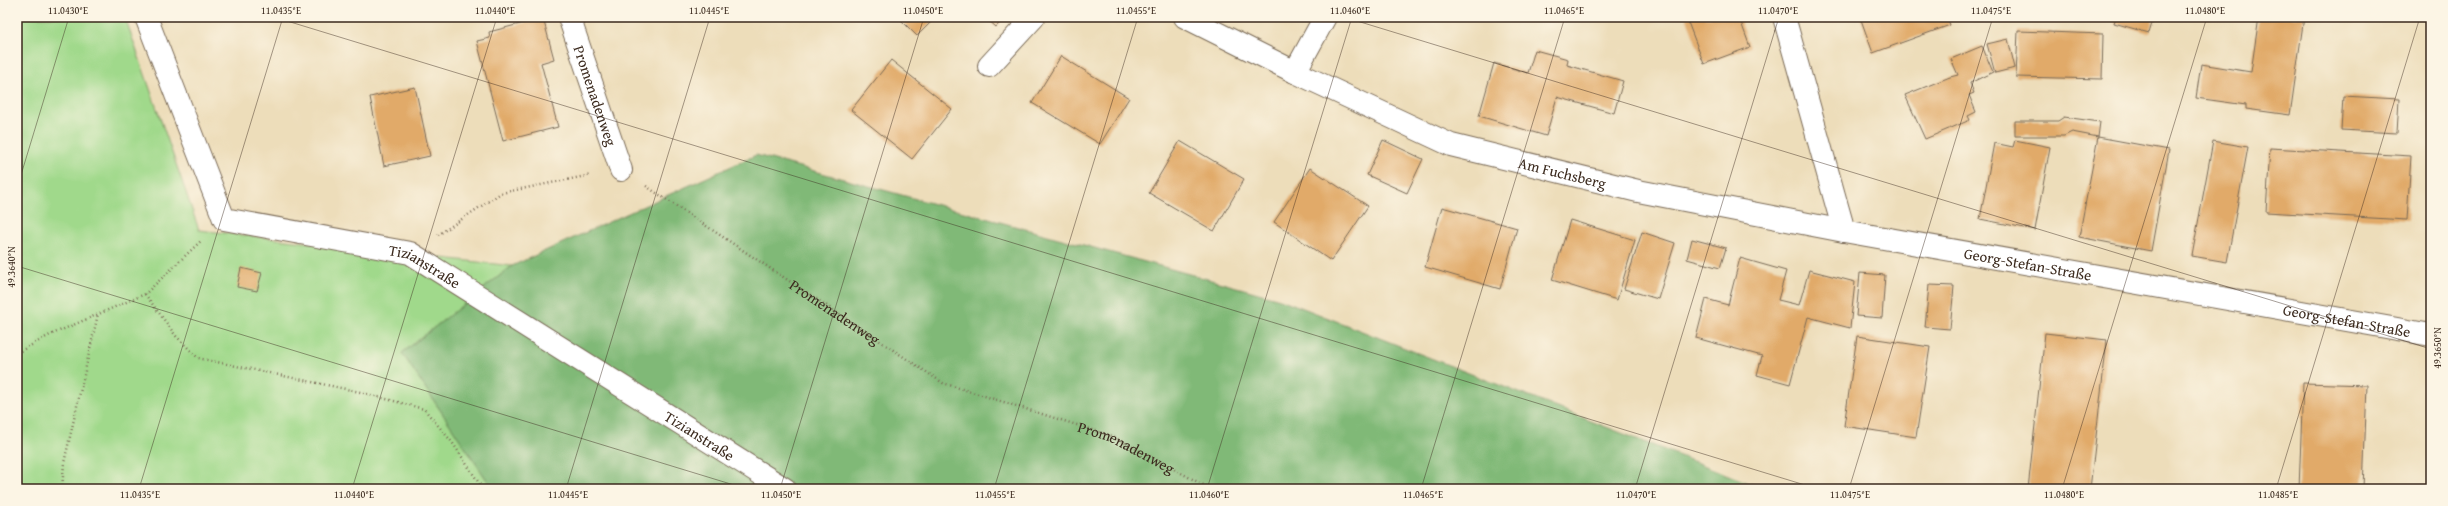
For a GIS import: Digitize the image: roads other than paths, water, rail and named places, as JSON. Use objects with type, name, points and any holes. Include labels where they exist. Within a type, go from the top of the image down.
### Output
[{"type":"street","name":"Tizianstraße","points":[[146,17],[224,219],[410,253],[784,489]]},
{"type":"street","name":"Promenadenweg","points":[[569,17],[621,170]]},
{"type":"street","points":[[989,66],[1034,17]]},
{"type":"street","name":"Am Fuchsberg","points":[[1184,17],[1295,72],[1451,145],[1638,191],[1844,231]]},
{"type":"street","points":[[1295,72],[1325,17]]},
{"type":"street","points":[[1784,17],[1844,231]]},
{"type":"street","name":"Georg-Stefan-Straße","points":[[1844,231],[2431,335]]}]
